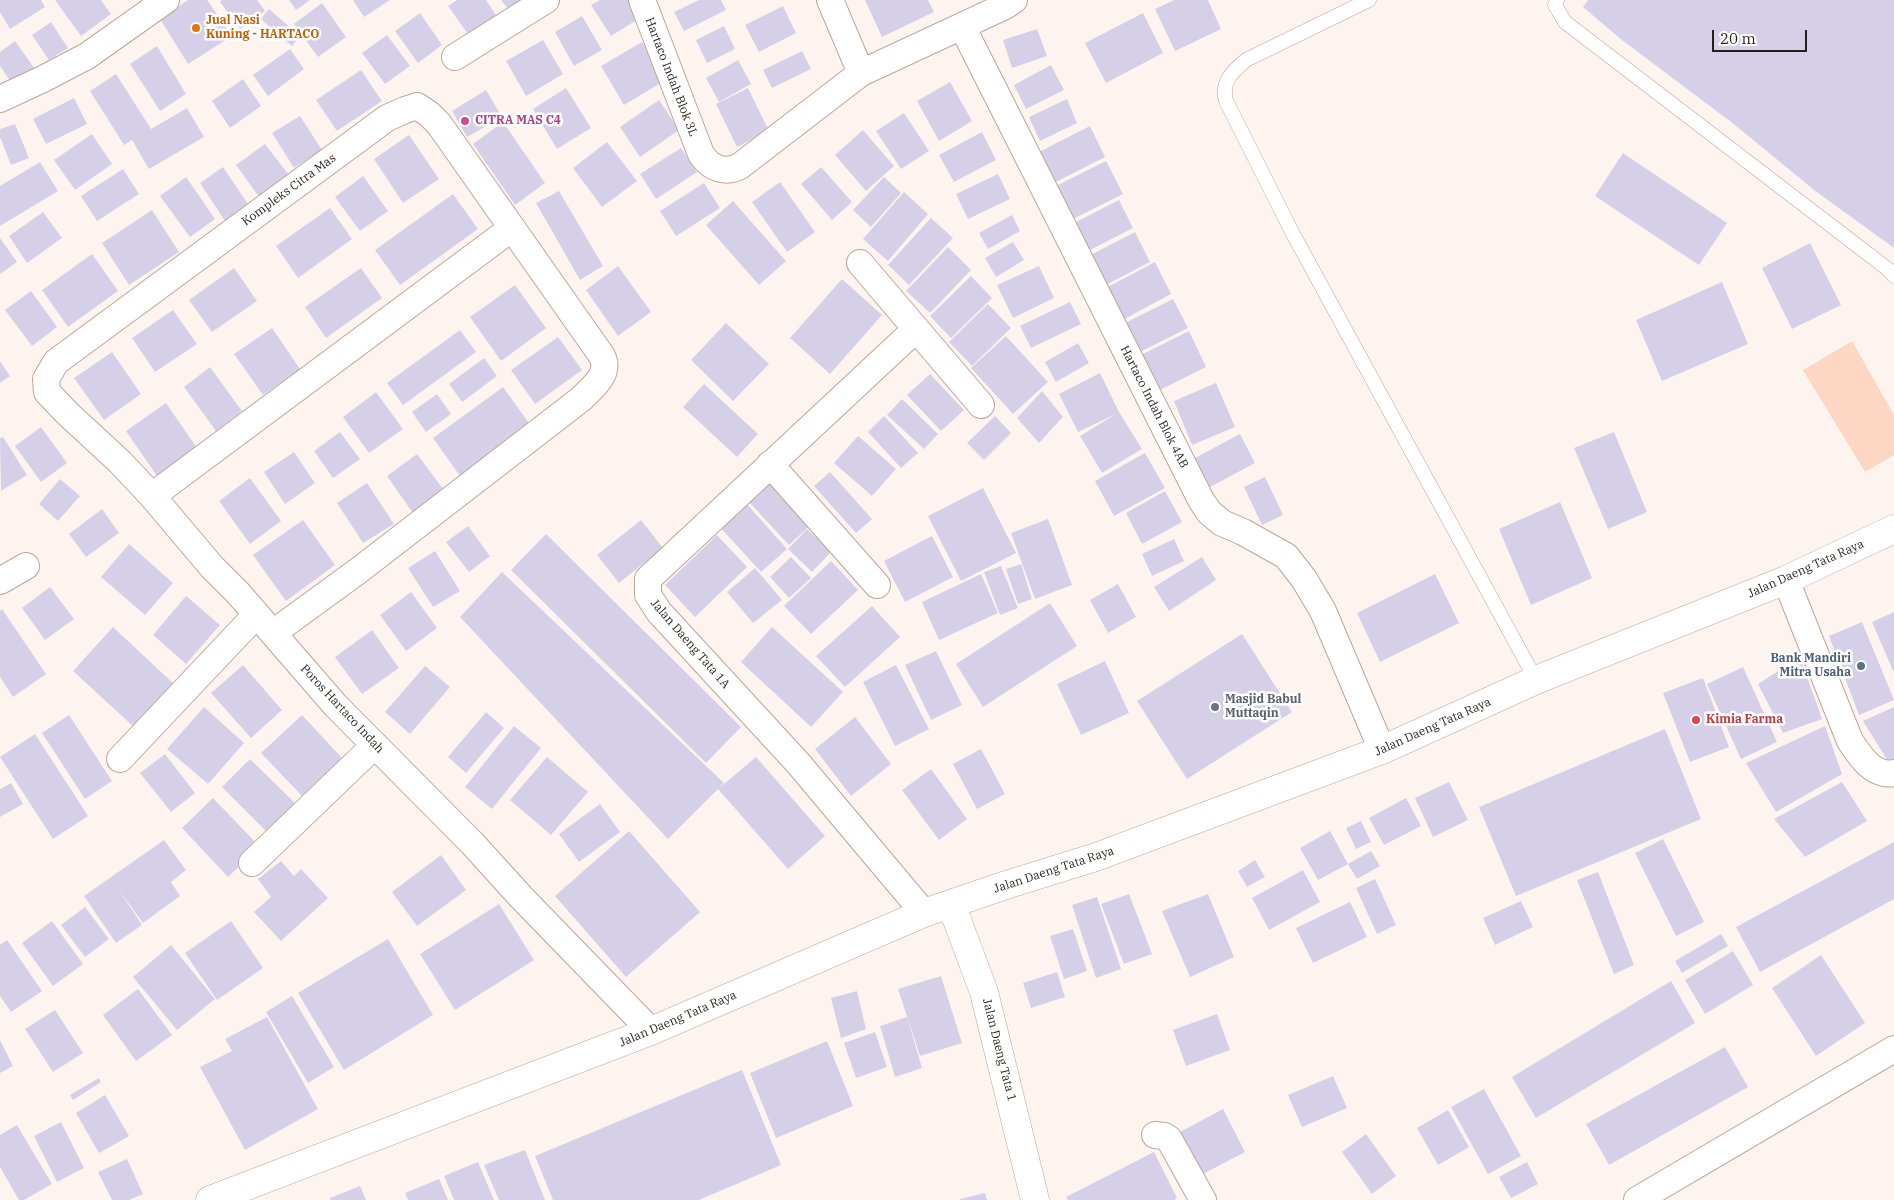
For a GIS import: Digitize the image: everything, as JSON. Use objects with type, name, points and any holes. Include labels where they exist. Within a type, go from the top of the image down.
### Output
[{"type":"main road","name":"Jalan Daeng Tata Raya","points":[[210,1200],[651,1031],[924,913],[1096,857],[1382,750],[1536,680],[1786,580],[1894,529]]},
{"type":"main road","name":"Jalan Daeng Tata 1","points":[[951,904],[984,992],[1035,1200]]},
{"type":"street","points":[[2,94],[43,80],[87,56],[166,0]]},
{"type":"street","points":[[455,57],[546,0]]},
{"type":"street","name":"Hartaco Indah Blok 3L","points":[[642,0],[701,154],[708,164],[723,170],[732,170],[740,166],[861,72]]},
{"type":"street","points":[[830,0],[861,72],[1006,6],[1014,0]]},
{"type":"street","name":"Hartaco Indah Blok 4AB","points":[[962,26],[1201,500],[1209,512],[1222,523],[1243,532],[1286,556],[1304,579],[1322,611],[1382,750]]},
{"type":"street","name":"Kompleks Citra Mas","points":[[46,379],[56,362],[387,118],[417,106],[439,124],[602,356],[606,366],[604,373],[582,399],[358,571],[265,624]]},
{"type":"street","points":[[152,496],[512,228]]},
{"type":"street","points":[[860,263],[981,405]]},
{"type":"street","name":"Jalan Daeng Tata 1A","points":[[916,329],[648,579],[648,596],[682,639],[798,763],[924,913]]},
{"type":"street","name":"Poros Hartaco Indah","points":[[46,379],[47,392],[53,399],[120,462],[152,496],[212,567],[238,593],[336,706],[472,843],[521,897],[651,1031]]},
{"type":"street","points":[[770,464],[877,585]]},
{"type":"street","points":[[0,581],[26,566]]},
{"type":"street","points":[[1786,580],[1850,741],[1862,758],[1877,771],[1888,774],[1894,773]]},
{"type":"street","points":[[120,759],[265,624]]},
{"type":"street","points":[[252,863],[375,745]]},
{"type":"street","points":[[1637,1200],[1894,1049]]},
{"type":"street","points":[[1155,1135],[1164,1136],[1169,1139],[1203,1200]]},
{"type":"lane","points":[[1369,0],[1246,60],[1234,69],[1228,77],[1225,85],[1226,101],[1292,232],[1536,680]]},
{"type":"lane","points":[[1557,0],[1555,5],[1565,22],[1892,270]]},
{"type":"shaded area","points":[[1852,341],[1894,415],[1894,455],[1865,472],[1803,370]]},
{"type":"building","points":[[0,0],[41,0],[45,7],[10,29],[0,12]]},
{"type":"building","points":[[55,0],[101,0],[111,14],[81,36]]},
{"type":"building","name":"Jual Nasi Kuning - HARTACO","points":[[188,0],[207,0],[232,36],[188,64],[160,19]]},
{"type":"building","points":[[222,0],[257,0],[265,11],[240,29],[220,2]]},
{"type":"building","points":[[289,0],[310,0],[296,10]]},
{"type":"building","points":[[353,0],[390,0],[364,17]]},
{"type":"building","points":[[457,0],[486,0],[500,21],[473,41],[448,6]]},
{"type":"building","points":[[501,0],[520,0],[508,9]]},
{"type":"building","points":[[600,0],[633,0],[643,16],[611,36],[591,5]]},
{"type":"building","points":[[699,0],[721,0],[726,10],[684,31],[674,12]]},
{"type":"building","points":[[865,0],[928,0],[934,12],[882,37]]},
{"type":"building","points":[[1174,0],[1208,0],[1221,29],[1175,51],[1155,9]]},
{"type":"building","points":[[1588,0],[1894,0],[1894,248],[1814,190],[1735,125],[1622,40],[1583,7]]},
{"type":"building","points":[[322,3],[346,37],[318,57],[294,24]]},
{"type":"building","points":[[783,6],[796,33],[759,52],[745,25]]},
{"type":"building","points":[[269,9],[300,36],[292,46],[261,19]]},
{"type":"building","points":[[420,13],[442,45],[418,63],[395,31]]},
{"type":"building","points":[[1143,13],[1163,53],[1106,83],[1085,43]]},
{"type":"building","points":[[582,16],[602,50],[574,66],[555,32]]},
{"type":"building","points":[[51,22],[68,48],[49,60],[32,35]]},
{"type":"building","points":[[724,26],[735,49],[707,63],[696,40]]},
{"type":"building","points":[[1037,29],[1047,56],[1012,68],[1003,40]]},
{"type":"building","points":[[387,35],[410,66],[385,84],[362,53]]},
{"type":"building","points":[[543,40],[563,74],[526,96],[506,61]]},
{"type":"building","points":[[15,41],[37,72],[15,88],[0,66],[0,52]]},
{"type":"building","points":[[642,42],[664,81],[624,105],[601,66]]},
{"type":"building","points":[[157,46],[186,94],[160,111],[130,64]]},
{"type":"building","points":[[290,49],[304,69],[268,96],[253,75]]},
{"type":"building","points":[[802,51],[811,69],[772,88],[763,70]]},
{"type":"building","points":[[738,60],[751,84],[719,102],[706,78]]},
{"type":"building","points":[[1051,65],[1064,90],[1026,109],[1014,85]]},
{"type":"building","points":[[361,70],[382,101],[337,131],[316,100]]},
{"type":"building","points":[[116,74],[151,129],[187,108],[204,137],[149,169],[132,140],[124,145],[90,91]]},
{"type":"building","points":[[243,79],[261,106],[230,128],[212,101]]},
{"type":"building","points":[[950,82],[972,121],[939,141],[917,101]]},
{"type":"building","points":[[566,88],[591,128],[557,149],[533,109]]},
{"type":"building","points":[[748,88],[769,131],[737,147],[716,104]]},
{"type":"building","points":[[486,90],[502,117],[467,137],[452,111]]},
{"type":"building","points":[[74,98],[87,124],[46,144],[33,119]]},
{"type":"building","points":[[1067,99],[1077,123],[1040,141],[1029,117]]},
{"type":"building","points":[[659,100],[679,130],[640,157],[620,127]]},
{"type":"building","points":[[904,113],[929,151],[901,169],[876,131]]},
{"type":"building","points":[[300,116],[322,150],[294,168],[272,133]]},
{"type":"building","points":[[503,122],[545,183],[515,205],[473,144]]},
{"type":"building","points":[[15,124],[29,158],[11,165],[0,137],[0,129]]},
{"type":"building","points":[[1090,126],[1105,157],[1054,183],[1039,152]]},
{"type":"building","points":[[863,130],[894,166],[866,191],[835,155]]},
{"type":"building","points":[[982,132],[996,160],[954,182],[939,155]]},
{"type":"building","points":[[92,134],[112,164],[75,190],[54,160]]},
{"type":"building","points":[[409,135],[439,179],[403,203],[374,159]]},
{"type":"building","points":[[607,142],[637,181],[602,207],[573,168]]},
{"type":"building","points":[[265,144],[292,179],[262,201],[236,165]]},
{"type":"building","points":[[681,148],[697,172],[656,199],[640,174]]},
{"type":"building","points":[[1623,153],[1727,223],[1699,265],[1595,196]]},
{"type":"building","points":[[1106,161],[1123,194],[1069,221],[1052,188]]},
{"type":"building","points":[[40,162],[58,191],[0,226],[0,186]]},
{"type":"building","points":[[223,167],[248,204],[225,221],[200,183]]},
{"type":"building","points":[[821,167],[852,202],[832,220],[801,184]]},
{"type":"building","points":[[123,169],[139,194],[97,221],[81,196]]},
{"type":"building","points":[[998,174],[1010,199],[968,219],[956,194]]},
{"type":"building","points":[[363,176],[388,211],[360,231],[335,197]]},
{"type":"building","points":[[186,177],[215,219],[190,237],[160,196]]},
{"type":"building","points":[[884,177],[901,193],[871,227],[853,210]]},
{"type":"building","points":[[780,182],[815,232],[787,252],[752,202]]},
{"type":"building","points":[[704,183],[720,208],[676,236],[660,211]]},
{"type":"building","points":[[559,191],[603,266],[580,280],[536,203]]},
{"type":"building","points":[[904,192],[928,214],[888,261],[863,239]]},
{"type":"building","points":[[453,194],[478,229],[400,285],[375,250]]},
{"type":"building","points":[[1119,200],[1133,228],[1088,251],[1074,223]]},
{"type":"building","points":[[733,201],[786,261],[759,285],[706,225]]},
{"type":"building","points":[[330,208],[352,239],[298,278],[276,246]]},
{"type":"building","points":[[152,210],[179,252],[129,285],[102,243]]},
{"type":"building","points":[[43,212],[62,238],[27,263],[9,236]]},
{"type":"building","points":[[1012,215],[1020,231],[988,249],[979,233]]},
{"type":"building","points":[[931,218],[953,238],[909,285],[888,265]]},
{"type":"building","points":[[1135,232],[1150,262],[1100,288],[1085,258]]},
{"type":"building","points":[[0,238],[17,262],[0,274]]},
{"type":"building","points":[[1013,242],[1024,260],[996,277],[985,258]]},
{"type":"building","points":[[1810,243],[1841,305],[1792,329],[1762,268]]},
{"type":"building","points":[[948,247],[971,270],[930,313],[906,291]]},
{"type":"building","points":[[92,254],[118,291],[68,327],[42,290]]},
{"type":"building","points":[[1155,262],[1171,294],[1119,322],[1102,290]]},
{"type":"building","points":[[618,266],[651,312],[618,336],[586,290]]},
{"type":"building","points":[[1039,266],[1054,298],[1013,318],[997,285]]},
{"type":"building","points":[[234,268],[257,301],[212,332],[189,300]]},
{"type":"building","points":[[361,268],[382,298],[326,338],[305,307]]},
{"type":"building","points":[[971,276],[992,298],[951,338],[930,316]]},
{"type":"building","points":[[842,279],[882,315],[830,374],[790,338]]},
{"type":"building","points":[[1722,282],[1748,344],[1662,381],[1636,320]]},
{"type":"building","points":[[515,285],[546,328],[501,361],[470,317]]},
{"type":"building","points":[[31,291],[57,327],[32,346],[5,310]]},
{"type":"building","points":[[1173,299],[1188,328],[1136,354],[1121,325]]},
{"type":"building","points":[[1070,302],[1081,324],[1031,348],[1020,326]]},
{"type":"building","points":[[988,304],[1011,328],[972,366],[949,342]]},
{"type":"building","points":[[173,310],[197,344],[155,372],[132,338]]},
{"type":"building","points":[[726,323],[769,364],[733,401],[691,360]]},
{"type":"building","points":[[272,328],[300,369],[263,395],[234,354]]},
{"type":"building","points":[[460,330],[476,352],[403,405],[387,383]]},
{"type":"building","points":[[1189,331],[1206,367],[1154,393],[1137,357]]},
{"type":"building","points":[[1006,336],[1048,382],[1013,414],[971,368]]},
{"type":"building","points":[[558,337],[582,370],[535,404],[511,370]]},
{"type":"building","points":[[1078,343],[1089,363],[1056,382],[1045,362]]},
{"type":"building","points":[[112,352],[141,394],[104,420],[74,378]]},
{"type":"building","points":[[484,358],[497,376],[462,402],[449,384]]},
{"type":"building","points":[[0,361],[10,376],[0,383]]},
{"type":"building","points":[[210,367],[242,411],[216,431],[184,387]]},
{"type":"building","points":[[1100,373],[1119,412],[1142,449],[1102,473],[1080,436],[1116,414],[1078,432],[1059,394]]},
{"type":"building","points":[[930,374],[964,410],[941,431],[907,395]]},
{"type":"building","points":[[1216,383],[1235,427],[1192,445],[1174,401]]},
{"type":"building","points":[[704,384],[758,434],[737,457],[683,407]]},
{"type":"building","points":[[503,387],[531,426],[460,476],[433,438]]},
{"type":"building","points":[[1042,391],[1063,417],[1039,443],[1017,418]]},
{"type":"building","points":[[376,392],[403,429],[369,453],[343,417]]},
{"type":"building","points":[[437,394],[451,414],[426,432],[412,412]]},
{"type":"building","points":[[902,399],[938,434],[924,449],[887,415]]},
{"type":"building","points":[[166,403],[197,448],[157,476],[126,431]]},
{"type":"building","points":[[884,416],[918,453],[901,468],[868,432]]},
{"type":"building","points":[[995,416],[1011,433],[984,460],[967,443]]},
{"type":"building","points":[[41,427],[67,463],[41,482],[15,446]]},
{"type":"building","points":[[340,432],[360,459],[333,478],[314,451]]},
{"type":"building","points":[[1614,432],[1647,512],[1608,529],[1574,448]]},
{"type":"building","points":[[1240,434],[1255,463],[1210,487],[1195,458]]},
{"type":"building","points":[[858,436],[896,469],[872,496],[834,463]]},
{"type":"building","points":[[3,437],[27,475],[1,491],[0,438]]},
{"type":"building","points":[[294,452],[315,483],[285,504],[264,472]]},
{"type":"building","points":[[1145,453],[1165,488],[1114,516],[1095,481]]},
{"type":"building","points":[[417,454],[446,493],[415,516],[387,476]]},
{"type":"building","points":[[830,472],[872,519],[856,533],[814,486]]},
{"type":"building","points":[[775,473],[817,519],[789,545],[746,499]]},
{"type":"building","points":[[1265,477],[1283,515],[1262,525],[1244,487]]},
{"type":"building","points":[[250,478],[281,521],[250,544],[219,501]]},
{"type":"building","points":[[60,479],[80,496],[58,521],[39,504]]},
{"type":"building","points":[[367,483],[394,524],[363,543],[337,503]]},
{"type":"building","points":[[983,488],[1016,553],[961,581],[928,516]]},
{"type":"building","points":[[1165,491],[1182,522],[1142,544],[1126,513]]},
{"type":"building","points":[[745,502],[787,549],[761,572],[719,526]]},
{"type":"building","points":[[1560,502],[1592,578],[1531,605],[1499,529]]},
{"type":"building","points":[[102,509],[119,533],[86,557],[69,534]]},
{"type":"building","points":[[1048,519],[1072,585],[1035,599],[1011,533]]},
{"type":"building","points":[[303,520],[335,565],[286,601],[253,555]]},
{"type":"building","points":[[641,520],[663,548],[619,583],[597,555]]},
{"type":"building","points":[[468,526],[490,556],[469,572],[446,542]]},
{"type":"building","points":[[807,529],[831,552],[812,572],[788,549]]},
{"type":"building","points":[[546,534],[741,727],[706,763],[511,570]]},
{"type":"building","points":[[717,535],[747,567],[695,617],[665,585]]},
{"type":"building","points":[[932,536],[953,577],[905,602],[884,561]]},
{"type":"building","points":[[1174,539],[1184,561],[1152,576],[1142,554]]},
{"type":"building","points":[[129,544],[173,583],[145,615],[101,577]]},
{"type":"building","points":[[435,551],[460,591],[433,607],[408,568]]},
{"type":"building","points":[[791,557],[811,578],[789,598],[770,577]]},
{"type":"building","points":[[1202,557],[1216,580],[1169,611],[1154,587]]},
{"type":"building","points":[[831,561],[858,590],[811,634],[784,606]]},
{"type":"building","points":[[1021,564],[1032,599],[1018,604],[1006,569]]},
{"type":"building","points":[[1001,566],[1018,608],[1000,615],[984,572]]},
{"type":"building","points":[[755,568],[782,600],[753,623],[727,592]]},
{"type":"building","points":[[502,572],[724,783],[668,839],[460,617]]},
{"type":"building","points":[[981,574],[998,613],[939,640],[922,602]]},
{"type":"building","points":[[1435,574],[1459,623],[1380,662],[1357,613]]},
{"type":"building","points":[[1118,584],[1136,617],[1108,633],[1090,600]]},
{"type":"building","points":[[50,587],[74,619],[45,640],[22,608]]},
{"type":"building","points":[[411,592],[437,628],[406,651],[380,615]]},
{"type":"building","points":[[186,596],[220,625],[186,664],[153,635]]},
{"type":"building","points":[[1050,603],[1077,646],[983,707],[956,664]]},
{"type":"building","points":[[872,606],[900,637],[845,687],[816,656]]},
{"type":"building","points":[[2,609],[46,674],[13,697],[0,677],[0,611]]},
{"type":"building","points":[[1894,612],[1894,673],[1872,622]]},
{"type":"building","name":"Bank Mandiri Mitra Usaha","points":[[1862,622],[1894,700],[1859,715],[1829,636]]},
{"type":"building","points":[[113,627],[175,685],[135,728],[73,671]]},
{"type":"building","points":[[772,627],[843,692],[811,727],[741,662]]},
{"type":"building","points":[[372,630],[399,668],[362,694],[335,657]]},
{"type":"building","name":"Masjid Babul Muttaqin","points":[[1242,634],[1292,712],[1187,779],[1137,701]]},
{"type":"building","points":[[936,651],[962,705],[931,720],[905,665]]},
{"type":"building","points":[[1800,657],[1822,719],[1783,733],[1758,684]]},
{"type":"building","points":[[1105,661],[1129,713],[1081,735],[1057,684]]},
{"type":"building","points":[[243,665],[282,710],[251,738],[211,693]]},
{"type":"building","points":[[896,665],[929,729],[895,746],[863,682]]},
{"type":"building","points":[[425,666],[450,687],[410,734],[385,712]]},
{"type":"building","points":[[1743,667],[1777,742],[1741,759],[1707,684]]},
{"type":"building","name":"Kimia Farma","points":[[1703,678],[1729,747],[1690,762],[1663,693]]},
{"type":"building","points":[[204,707],[244,743],[208,784],[167,749]]},
{"type":"building","points":[[1894,707],[1894,771],[1863,721]]},
{"type":"building","points":[[486,712],[504,728],[466,773],[448,757]]},
{"type":"building","points":[[69,715],[112,781],[85,799],[42,733]]},
{"type":"building","points":[[302,715],[342,758],[302,796],[261,753]]},
{"type":"building","points":[[855,717],[891,764],[851,796],[815,749]]},
{"type":"building","points":[[514,726],[541,748],[492,809],[465,787]]},
{"type":"building","points":[[1825,726],[1842,774],[1776,812],[1746,763]]},
{"type":"building","points":[[1665,729],[1701,819],[1516,896],[1479,807]]},
{"type":"building","points":[[35,734],[88,816],[53,839],[0,757]]},
{"type":"building","points":[[981,749],[1005,794],[977,809],[953,764]]},
{"type":"building","points":[[165,754],[195,793],[171,812],[140,773]]},
{"type":"building","points":[[547,757],[588,792],[551,835],[510,800]]},
{"type":"building","points":[[756,757],[825,836],[788,869],[718,789]]},
{"type":"building","points":[[250,759],[297,805],[269,834],[222,787]]},
{"type":"building","points":[[931,769],[967,819],[939,840],[902,790]]},
{"type":"building","points":[[1449,782],[1468,820],[1433,837],[1415,798]]},
{"type":"building","points":[[1842,782],[1867,821],[1805,857],[1774,819]]},
{"type":"building","points":[[11,783],[23,804],[0,817],[0,789]]},
{"type":"building","points":[[213,798],[260,847],[228,877],[182,828]]},
{"type":"building","points":[[1406,798],[1421,826],[1384,845],[1369,818]]},
{"type":"building","points":[[600,804],[620,832],[579,862],[559,834]]},
{"type":"building","points":[[1361,821],[1371,842],[1356,849],[1346,828]]},
{"type":"building","points":[[629,831],[700,912],[626,977],[555,896]]},
{"type":"building","points":[[1330,831],[1348,864],[1318,880],[1300,848]]},
{"type":"building","points":[[1663,839],[1704,922],[1676,936],[1635,853]]},
{"type":"building","points":[[164,840],[186,870],[171,882],[180,896],[143,923],[119,890],[142,925],[116,943],[84,896]]},
{"type":"building","points":[[1894,842],[1894,899],[1760,972],[1736,927]]},
{"type":"building","points":[[1371,851],[1380,866],[1357,879],[1348,864]]},
{"type":"building","points":[[441,855],[466,890],[417,926],[392,892]]},
{"type":"building","points":[[1255,860],[1265,877],[1247,887],[1238,871]]},
{"type":"building","points":[[281,861],[294,876],[301,869],[328,898],[281,941],[254,912],[271,897],[258,879]]},
{"type":"building","points":[[1303,870],[1320,902],[1269,930],[1252,898]]},
{"type":"building","points":[[1598,872],[1634,965],[1614,974],[1577,880]]},
{"type":"building","points":[[1375,879],[1396,925],[1377,934],[1356,888]]},
{"type":"building","points":[[1129,894],[1152,954],[1124,964],[1101,904]]},
{"type":"building","points":[[1208,894],[1234,957],[1190,977],[1162,911]]},
{"type":"building","points":[[1097,897],[1121,969],[1096,978],[1072,905]]},
{"type":"building","points":[[1521,901],[1533,927],[1495,945],[1483,918]]},
{"type":"building","points":[[1350,902],[1367,937],[1313,963],[1296,928]]},
{"type":"building","points":[[499,904],[534,960],[455,1010],[420,954]]},
{"type":"building","points":[[85,907],[109,939],[85,957],[61,925]]},
{"type":"building","points":[[52,921],[83,964],[53,986],[22,943]]},
{"type":"building","points":[[231,921],[263,968],[217,1000],[185,953]]},
{"type":"building","points":[[1073,929],[1087,971],[1064,979],[1050,936]]},
{"type":"building","points":[[1721,934],[1728,946],[1682,973],[1675,961]]},
{"type":"building","points":[[388,939],[433,1015],[344,1070],[298,993]]},
{"type":"building","points":[[7,940],[42,991],[11,1012],[0,996],[0,945]]},
{"type":"building","points":[[171,945],[215,999],[177,1030],[133,977]]},
{"type":"building","points":[[1733,951],[1753,985],[1705,1014],[1685,980]]},
{"type":"building","points":[[1821,955],[1865,1023],[1816,1056],[1772,988]]},
{"type":"building","points":[[1057,972],[1065,997],[1031,1008],[1023,983]]},
{"type":"building","points":[[941,976],[962,1043],[920,1056],[898,989]]},
{"type":"building","points":[[1671,981],[1695,1023],[1536,1118],[1512,1077]]},
{"type":"building","points":[[138,989],[172,1035],[136,1061],[103,1015]]},
{"type":"building","points":[[857,991],[866,1029],[841,1038],[831,998]]},
{"type":"building","points":[[292,996],[334,1067],[308,1083],[266,1012]]},
{"type":"building","points":[[55,1010],[83,1053],[53,1072],[25,1029]]},
{"type":"building","points":[[1217,1014],[1230,1050],[1186,1066],[1173,1030]]},
{"type":"building","points":[[267,1017],[318,1109],[245,1150],[200,1067],[232,1051],[225,1039]]},
{"type":"building","points":[[907,1017],[922,1068],[895,1077],[880,1026]]},
{"type":"building","points":[[875,1032],[887,1067],[856,1078],[844,1043]]},
{"type":"building","points":[[0,1040],[13,1066],[0,1073]]},
{"type":"building","points":[[827,1041],[853,1106],[776,1138],[750,1073]]},
{"type":"building","points":[[1725,1047],[1748,1087],[1609,1165],[1586,1124]]},
{"type":"building","points":[[742,1070],[781,1165],[699,1200],[553,1200],[535,1156]]},
{"type":"building","points":[[1333,1076],[1347,1108],[1302,1127],[1288,1095]]},
{"type":"building","points":[[99,1078],[101,1082],[73,1100],[70,1095]]},
{"type":"building","points":[[1484,1089],[1521,1156],[1488,1174],[1451,1107]]},
{"type":"building","points":[[105,1095],[129,1136],[99,1153],[76,1113]]},
{"type":"building","points":[[1223,1109],[1245,1152],[1199,1176],[1178,1133]]},
{"type":"building","points":[[1448,1110],[1469,1147],[1438,1165],[1417,1128]]},
{"type":"building","points":[[61,1122],[84,1168],[57,1182],[34,1136]]},
{"type":"building","points":[[17,1125],[52,1184],[24,1200],[19,1200],[0,1167],[0,1135]]},
{"type":"building","points":[[1366,1134],[1396,1176],[1372,1194],[1342,1152]]},
{"type":"building","points":[[525,1150],[545,1200],[499,1200],[484,1165]]},
{"type":"building","points":[[1154,1152],[1177,1198],[1174,1200],[1068,1200],[1066,1197]]},
{"type":"building","points":[[127,1159],[143,1194],[129,1200],[112,1200],[98,1172]]},
{"type":"building","points":[[478,1162],[494,1200],[454,1200],[444,1176]]},
{"type":"building","points":[[1527,1162],[1538,1184],[1511,1198],[1499,1177]]},
{"type":"building","points":[[439,1179],[448,1200],[408,1200],[405,1193]]},
{"type":"building","points":[[360,1186],[366,1200],[330,1200],[330,1198]]},
{"type":"building","points":[[985,1193],[987,1200],[960,1200],[960,1199]]},
{"type":"place","name":"Jual Nasi Kuning - HARTACO","points":[[196,28]]},
{"type":"place","name":"CITRA MAS C4","points":[[465,121]]},
{"type":"place","name":"Bank Mandiri Mitra Usaha","points":[[1861,666]]},
{"type":"place","name":"Masjid Babul Muttaqin","points":[[1215,707]]},
{"type":"place","name":"Kimia Farma","points":[[1696,720]]}]
